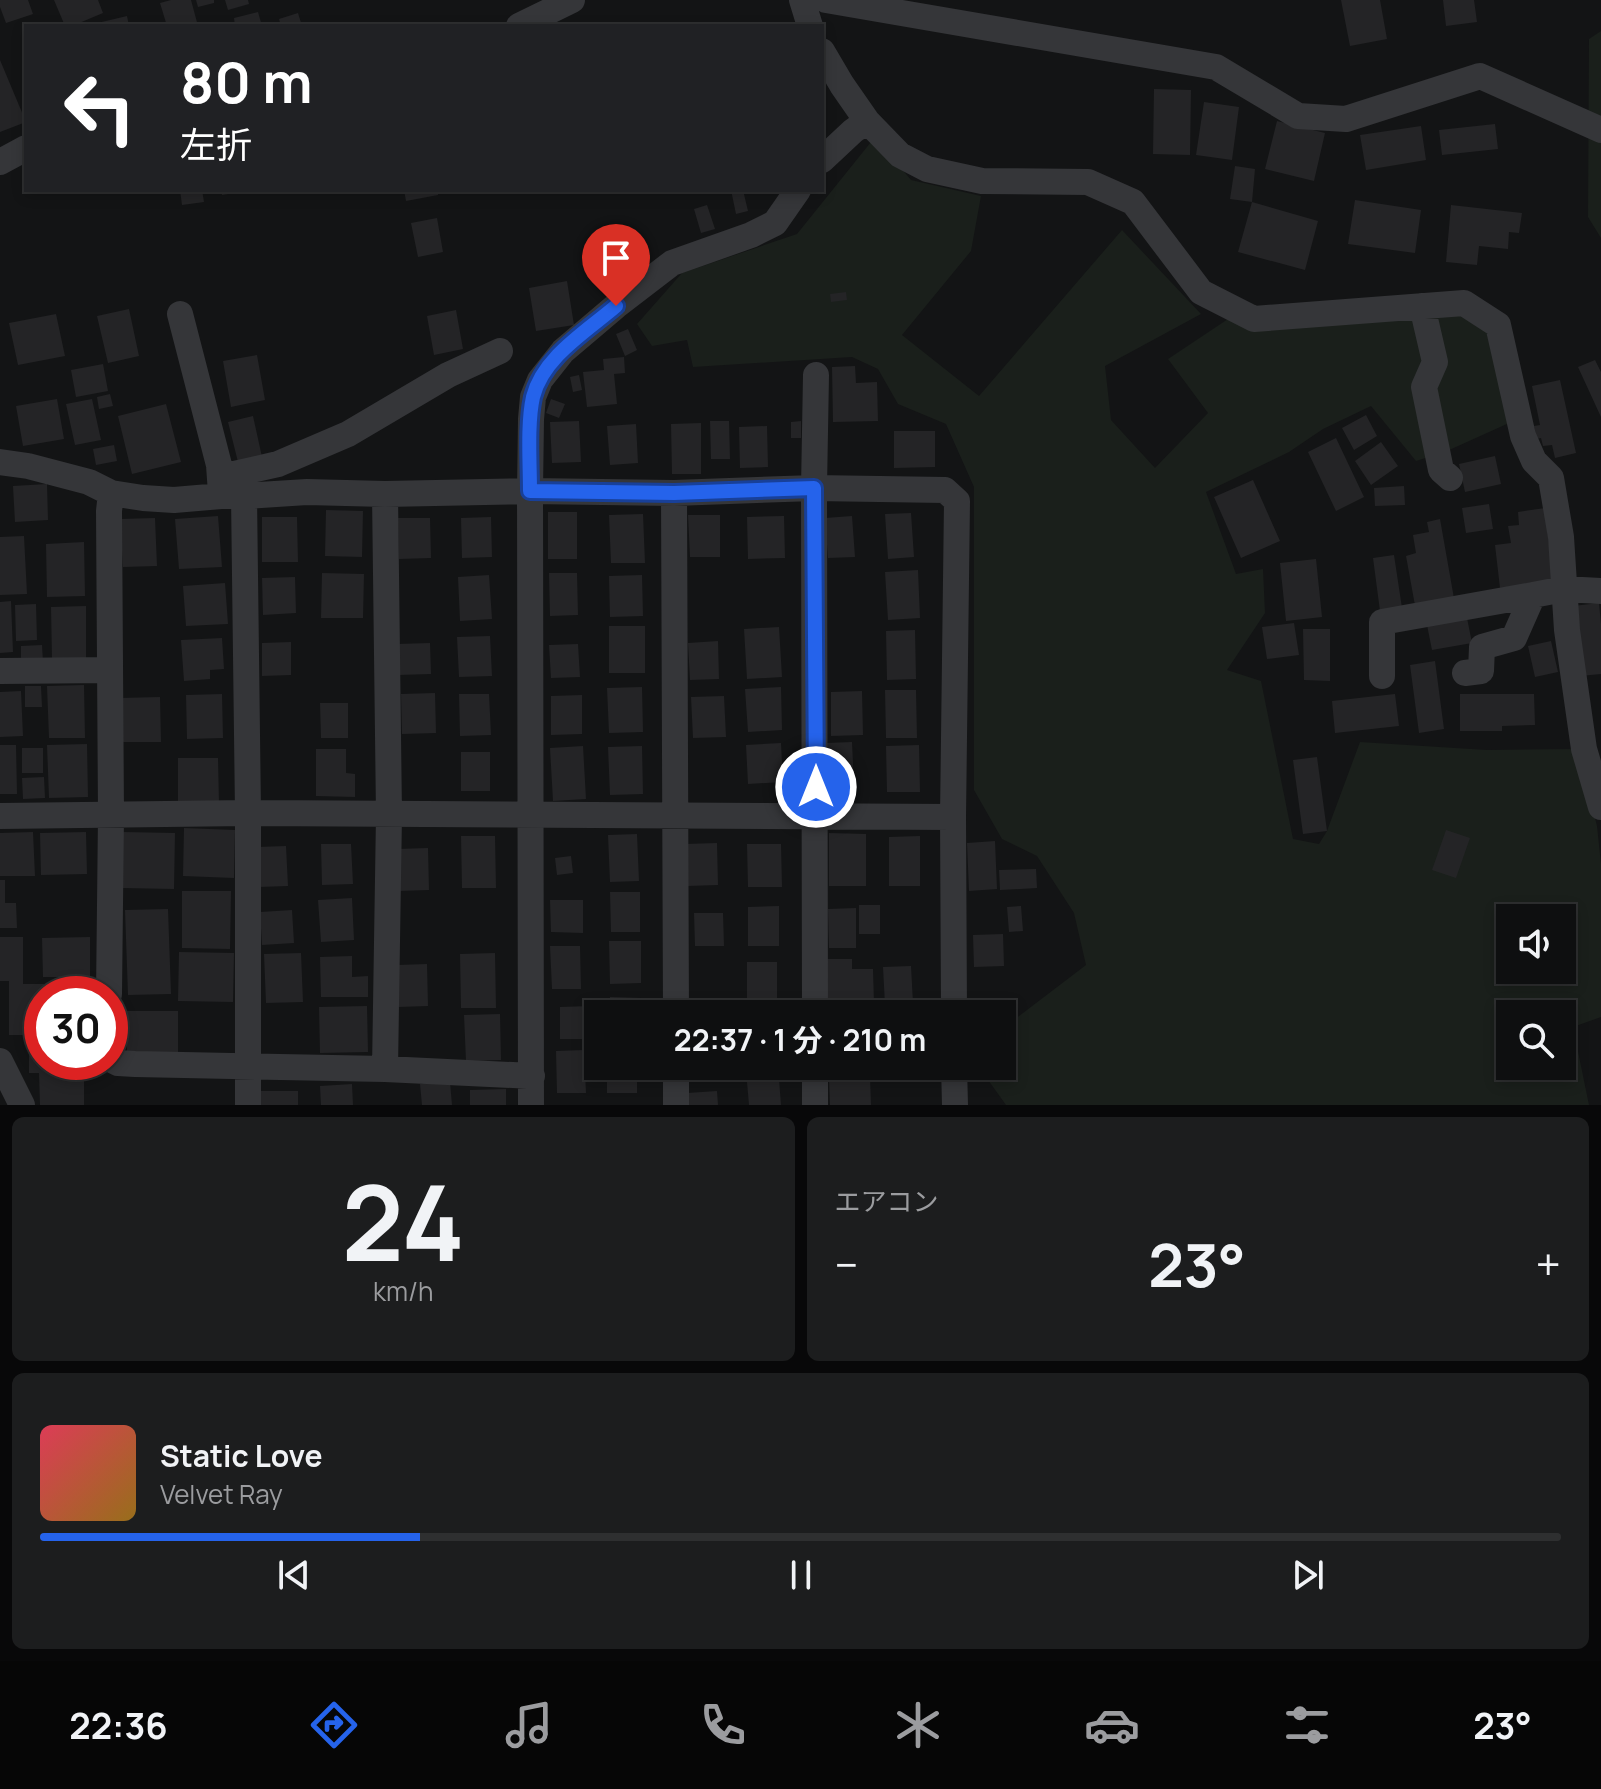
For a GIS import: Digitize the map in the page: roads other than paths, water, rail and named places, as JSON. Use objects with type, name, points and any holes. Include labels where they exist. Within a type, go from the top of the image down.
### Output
[{"type":"street","points":[[523,24],[572,0]]},
{"type":"street","points":[[802,0],[809,24]]},
{"type":"street","points":[[826,0],[1216,67],[1298,116],[1346,119],[1480,76],[1601,130]]},
{"type":"street","points":[[824,54],[867,121],[900,155],[927,169],[982,181],[1088,182],[1133,202],[1201,292],[1254,319],[1464,303],[1498,325],[1523,436],[1534,461],[1551,478],[1561,537],[1567,630],[1584,749],[1601,807]]},
{"type":"street","points":[[824,158],[867,121]]},
{"type":"street","points":[[0,162],[24,149]]},
{"type":"street","points":[[531,1105],[530,491],[533,397],[540,380],[563,351],[616,306],[672,263],[751,235],[775,223],[797,192]]},
{"type":"street","points":[[1422,306],[1435,362],[1424,387],[1441,470],[1450,478]]},
{"type":"street","points":[[180,314],[229,489],[248,813],[248,1105]]},
{"type":"street","points":[[229,489],[348,434],[448,375],[500,351]]},
{"type":"street","points":[[815,1000],[816,375]]},
{"type":"street","points":[[0,462],[89,482],[111,493],[174,500],[229,489],[385,494],[530,491],[674,493],[814,488],[945,490],[957,501],[954,1000]]},
{"type":"street","points":[[109,976],[111,493]]},
{"type":"street","points":[[674,493],[676,1000]]},
{"type":"street","points":[[385,494],[389,815],[385,1069]]},
{"type":"street","points":[[1382,676],[1382,622],[1564,589],[1601,591]]},
{"type":"street","points":[[1465,673],[1481,671],[1482,647],[1514,638],[1533,595]]},
{"type":"street","points":[[0,671],[110,670]]},
{"type":"street","points":[[0,816],[248,813],[953,817]]},
{"type":"street","points":[[0,1061],[22,1105]]},
{"type":"street","points":[[128,1063],[532,1076]]},
{"type":"street","points":[[676,1080],[676,1105]]},
{"type":"street","points":[[815,1080],[815,1105]]},
{"type":"street","points":[[954,1080],[955,1105]]}]
